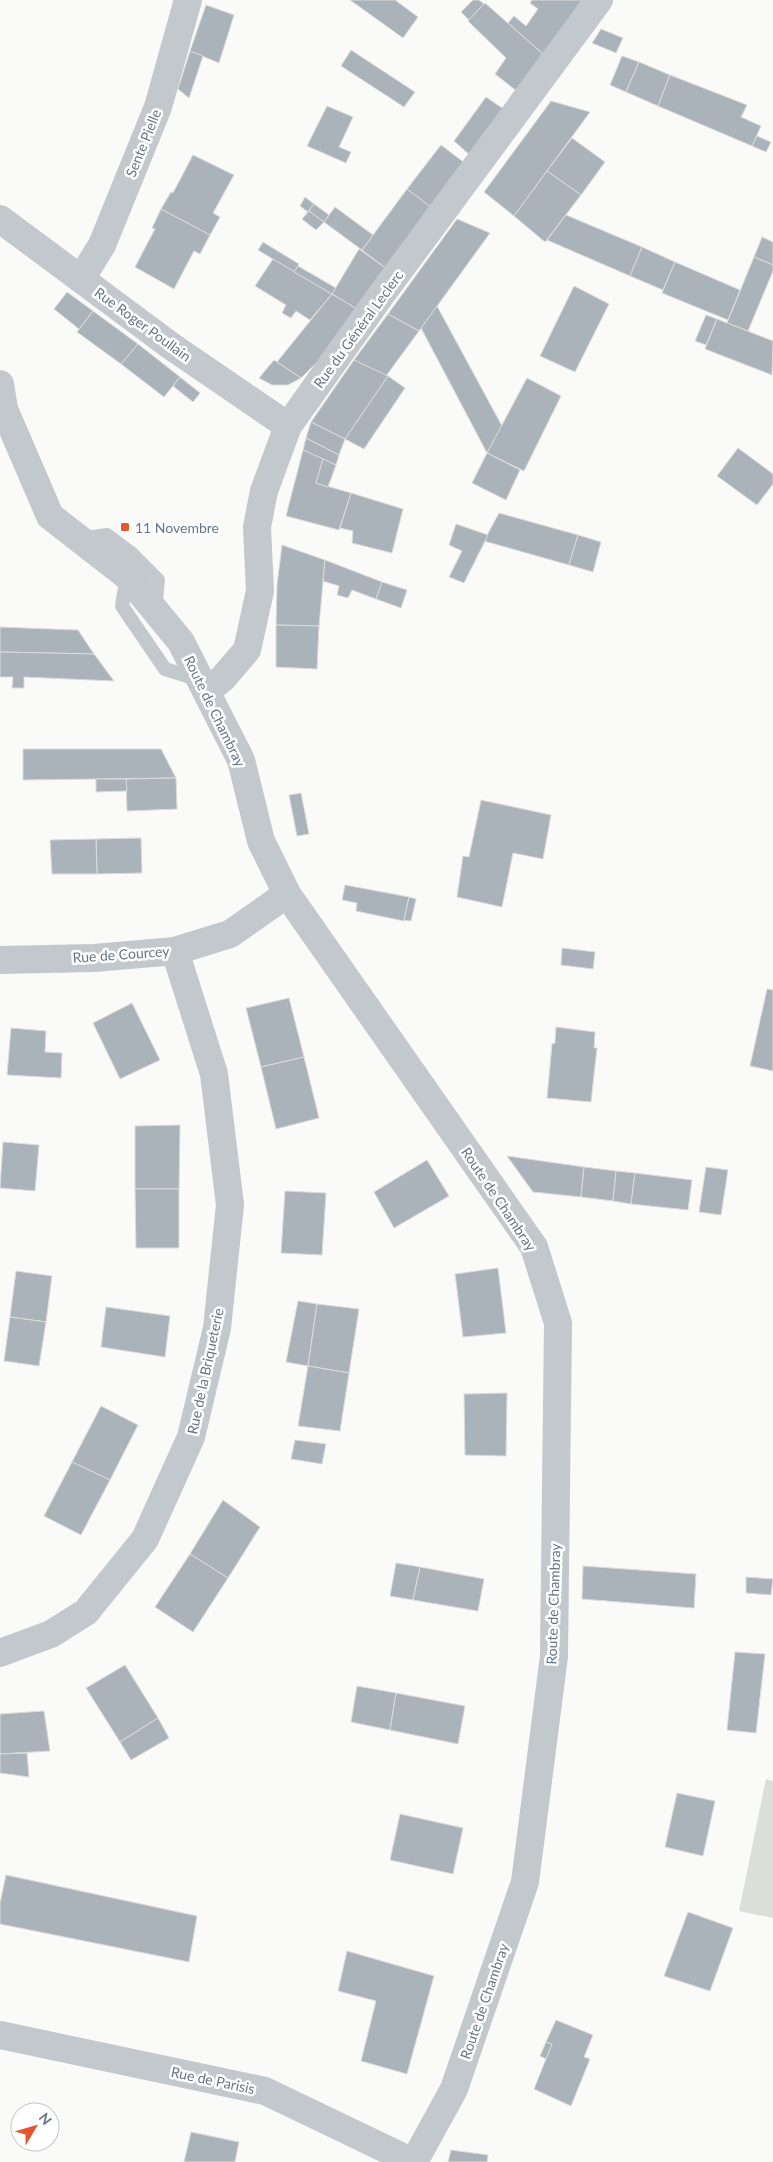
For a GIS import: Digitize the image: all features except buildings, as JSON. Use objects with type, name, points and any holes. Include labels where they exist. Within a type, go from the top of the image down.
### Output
[{"type":"street","name":"Sente Pielle","points":[[81,279],[102,245],[158,107],[188,0]]},
{"type":"street","name":"Rue du Général Leclerc","points":[[204,686],[222,678],[248,650],[260,591],[257,527],[264,491],[288,426],[384,291],[599,0]]},
{"type":"street","name":"Rue Roger Poullain","points":[[0,219],[171,346],[288,426]]},
{"type":"street","name":"Route de Chambray","points":[[0,384],[4,409],[50,516],[78,540],[127,576],[181,642],[241,760],[261,841],[287,894],[534,1247],[558,1323],[554,1656],[525,1882],[454,2089],[414,2162]]},
{"type":"street","name":"Rue de Courcey","points":[[0,960],[94,958],[175,951],[230,934],[287,894]]},
{"type":"street","name":"Rue de la Briqueterie","points":[[0,1653],[51,1634],[86,1612],[145,1539],[191,1438],[217,1328],[230,1206],[214,1074],[175,951]]},
{"type":"street","name":"Rue de Parisis","points":[[0,2035],[265,2091],[414,2162]]},
{"type":"lane","points":[[78,540],[107,535],[131,553],[158,580],[155,611]]},
{"type":"lane","points":[[127,576],[122,606],[165,669],[204,686]]},
{"type":"shaded area","points":[[766,1779],[773,1781],[773,1918],[739,1911]]},
{"type":"place","name":"11 Novembre","points":[[125,527]]}]
